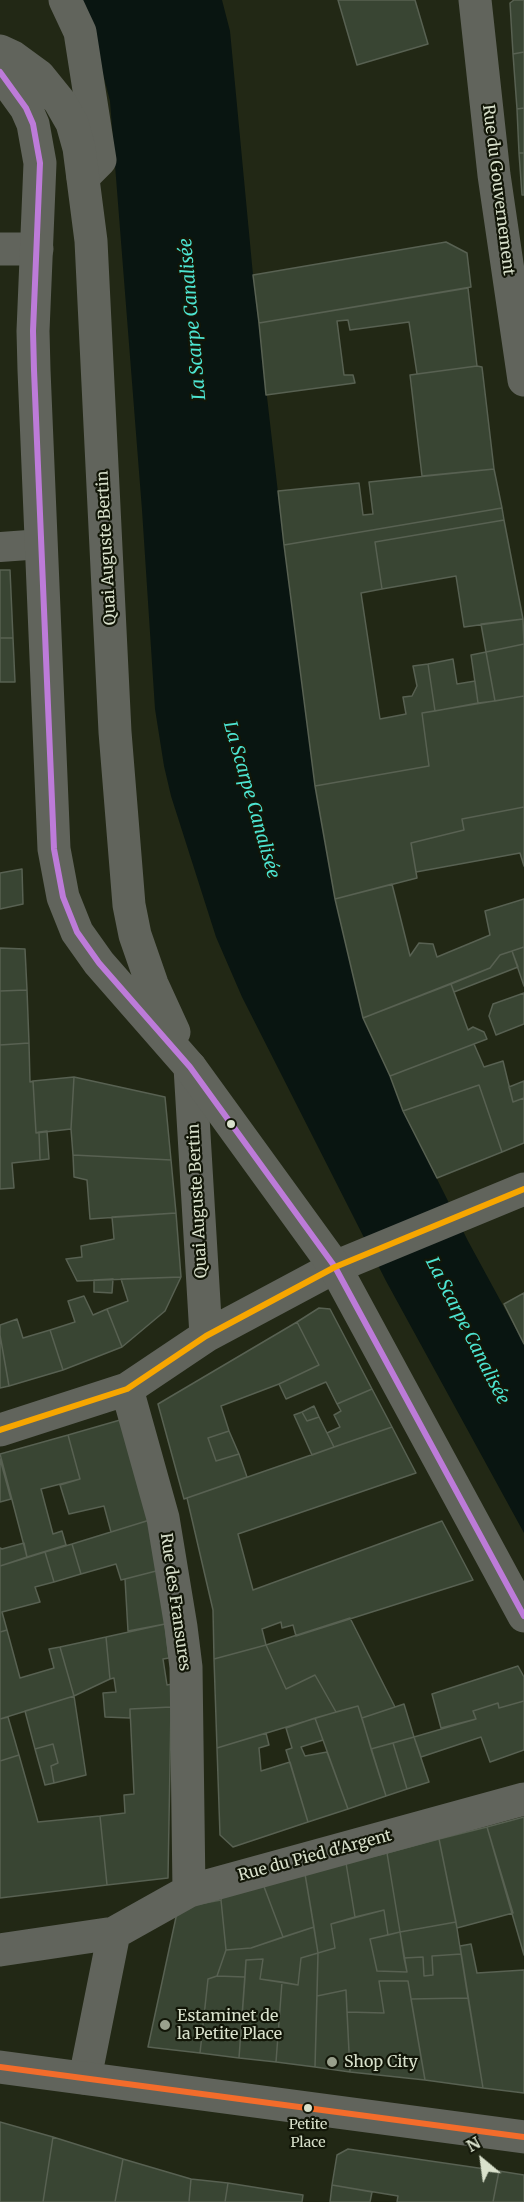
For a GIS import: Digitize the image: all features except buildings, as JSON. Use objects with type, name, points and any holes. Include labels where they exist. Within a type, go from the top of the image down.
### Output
[{"type":"street","points":[[64,0],[80,32],[100,160],[83,177]]},
{"type":"street","name":"Rue du Gouvernement","points":[[475,0],[494,175],[524,380]]},
{"type":"street","name":"Quai Auguste Bertin","points":[[0,51],[13,57],[39,76],[60,102],[72,123],[79,148],[91,241],[115,732],[129,905],[135,935],[152,984],[190,1067],[206,1336]]},
{"type":"street","name":"Quai Auguste Bertin","points":[[0,72],[26,108],[33,124],[40,163],[33,331],[54,849],[63,897],[77,932],[99,963],[190,1067],[345,1262],[524,1616]]},
{"type":"street","points":[[0,249],[37,249]]},
{"type":"street","points":[[0,1430],[127,1389],[206,1336],[345,1262],[524,1189]]},
{"type":"street","name":"Rue des Fransures","points":[[127,1389],[163,1518],[176,1587],[186,1667],[189,1891]]},
{"type":"street","name":"Rue du Pied d'Argent","points":[[114,1933],[189,1891],[524,1799]]},
{"type":"street","points":[[0,1950],[114,1933],[85,2078]]},
{"type":"street","points":[[0,2067],[524,2137]]},
{"type":"lane","points":[[0,547],[42,544]]},
{"type":"water","name":"La Scarpe Canalisée","points":[[82,0],[222,0],[230,31],[253,275],[284,545],[315,786],[335,899],[363,1018],[390,1076],[403,1111],[468,1241],[524,1344],[524,1533],[386,1281],[242,997],[216,937],[171,796],[155,709],[110,101]]},
{"type":"transit line","points":[[0,72],[26,108],[33,124],[40,163],[33,331],[34,370],[54,849],[63,897],[77,932],[99,963],[190,1067],[335,1267],[524,1616]]},
{"type":"transit line","points":[[0,1430],[127,1389],[206,1336],[335,1267],[524,1189]]},
{"type":"transit line","points":[[0,2067],[524,2137]]},
{"type":"place","name":"Estaminet de la Petite Place","points":[[165,2025]]},
{"type":"place","name":"Shop City","points":[[332,2062]]},
{"type":"place","name":"Petite Place","points":[[308,2108]]}]
